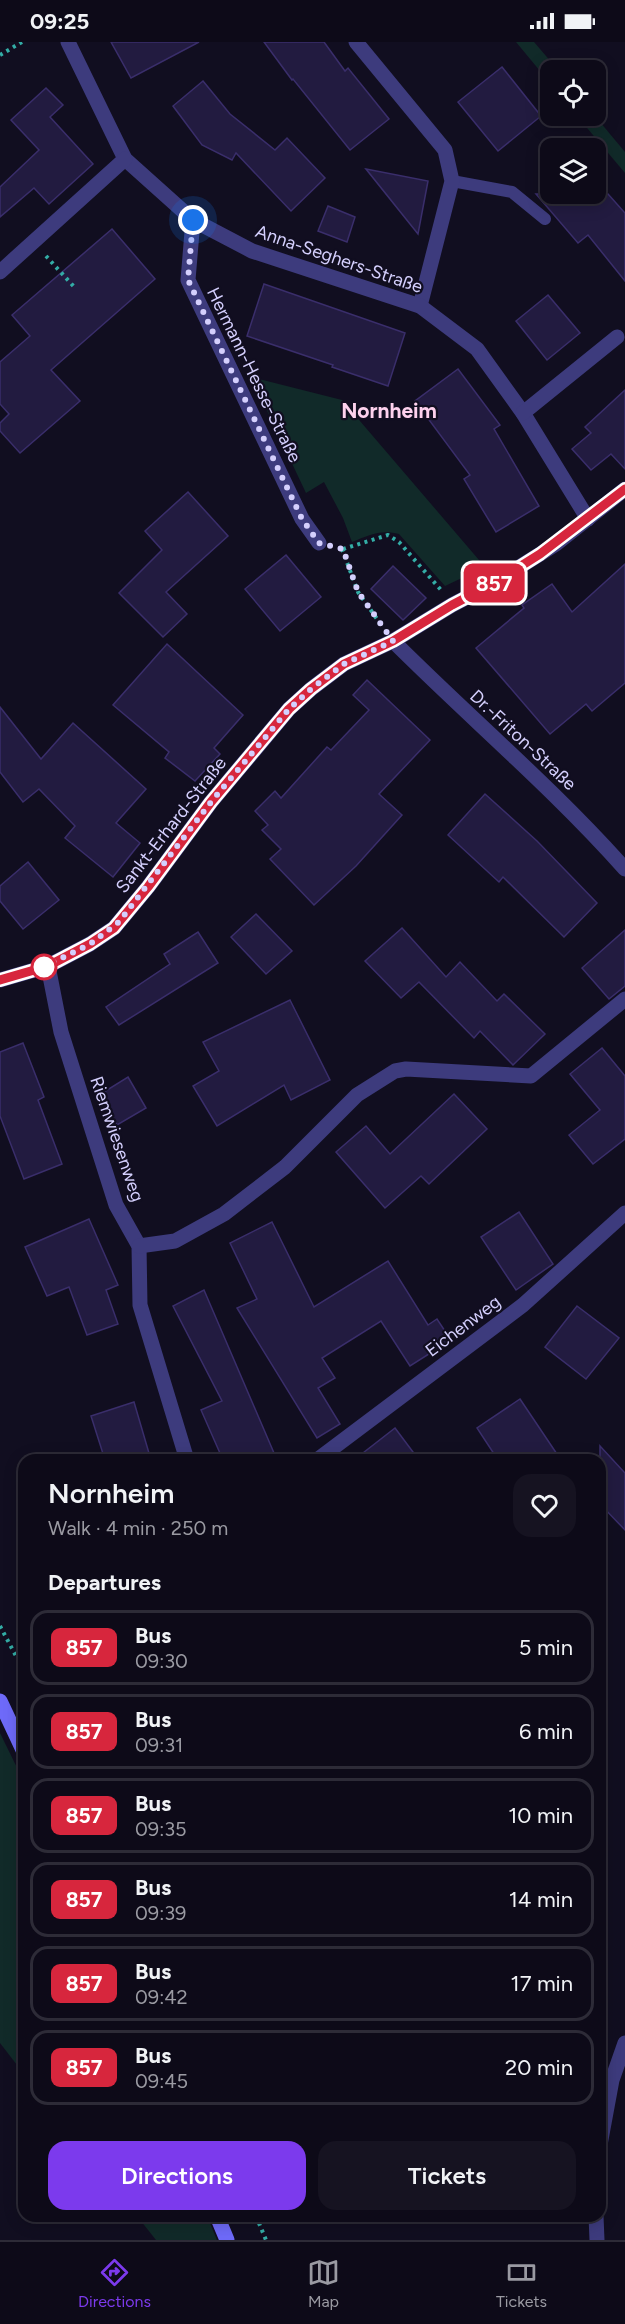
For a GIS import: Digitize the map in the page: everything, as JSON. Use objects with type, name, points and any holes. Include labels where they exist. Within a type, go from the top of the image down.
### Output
[{"type":"main road","points":[[0,1701],[18,1739]]},
{"type":"main road","points":[[220,2222],[227,2240]]},
{"type":"street","points":[[68,42],[125,159],[193,220]]},
{"type":"street","points":[[356,42],[445,150],[452,182],[420,306]]},
{"type":"street","points":[[0,272],[125,159]]},
{"type":"street","name":"Anna-Seghers-Straße","points":[[193,220],[252,251],[420,306],[477,350],[524,413],[588,519]]},
{"type":"street","name":"Hermann-Hesse-Straße","points":[[193,220],[188,280],[302,519],[319,543]]},
{"type":"street","points":[[524,413],[617,337]]},
{"type":"street","name":"Sankt-Erhard-Straße","points":[[0,980],[48,966],[90,944],[119,922],[211,802],[289,709],[311,689],[344,664],[393,641],[452,605],[494,583],[556,544],[625,489]]},
{"type":"street","name":"Dr.-Friton-Straße","points":[[393,641],[452,700],[582,820],[625,869]]},
{"type":"street","name":"Riemwiesenweg","points":[[48,966],[61,1032],[116,1205],[139,1246],[140,1305],[185,1454]]},
{"type":"street","points":[[139,1246],[175,1241],[224,1214],[285,1167],[357,1095],[394,1071],[406,1069],[531,1076],[625,999]]},
{"type":"street","name":"Eichenweg","points":[[325,1454],[523,1305],[625,1213]]},
{"type":"street","points":[[606,2112],[612,2080],[625,2043]]},
{"type":"street","points":[[596,2222],[597,2240]]},
{"type":"lane","points":[[452,182],[512,192],[545,219]]},
{"type":"path","points":[[0,55],[22,42]]},
{"type":"path","points":[[33,242],[76,289]]},
{"type":"path","points":[[319,543],[343,549],[388,535],[399,542],[452,605]]},
{"type":"path","points":[[343,549],[358,592],[393,641]]},
{"type":"path","points":[[0,1626],[18,1660]]},
{"type":"path","points":[[258,2222],[266,2240]]},
{"type":"green space","points":[[516,42],[534,42],[549,60],[540,60],[540,71]]},
{"type":"green space","points":[[585,126],[603,126],[625,152],[625,173],[606,150],[606,138],[596,138]]},
{"type":"green space","points":[[251,377],[342,400],[485,567],[445,586],[399,534],[381,532],[352,542],[343,518],[324,482],[306,493]]},
{"type":"green space","points":[[0,1733],[18,1770],[18,2066],[0,2043]]},
{"type":"green space","points":[[142,2222],[210,2222],[217,2240],[156,2240]]},
{"type":"building","points":[[111,42],[199,42],[131,78]]},
{"type":"building","points":[[264,42],[324,42],[345,71],[348,68],[389,119],[350,150]]},
{"type":"building","points":[[502,67],[540,117],[498,151],[458,102]]},
{"type":"building","points":[[203,81],[230,114],[275,150],[287,138],[325,178],[291,211],[236,153],[232,160],[202,145],[173,106]]},
{"type":"building","points":[[46,88],[63,105],[50,117],[93,164],[49,204],[34,188],[0,217],[0,187],[39,150],[11,120]]},
{"type":"building","points":[[366,169],[428,181],[418,234]]},
{"type":"building","points":[[606,194],[608,194],[625,213],[625,281],[588,235],[578,243],[545,204],[606,204]]},
{"type":"building","points":[[328,206],[355,217],[347,242],[318,231]]},
{"type":"building","points":[[112,229],[155,279],[51,370],[80,401],[20,453],[0,431],[0,423],[9,414],[0,404],[0,362],[30,336],[12,315]]},
{"type":"building","points":[[264,284],[405,333],[388,386],[247,336]]},
{"type":"building","points":[[548,295],[580,333],[547,360],[516,321]]},
{"type":"building","points":[[458,369],[500,425],[494,429],[539,506],[496,532],[464,479],[470,475],[415,401]]},
{"type":"building","points":[[625,390],[625,469],[611,454],[591,470],[572,449],[591,433],[585,427]]},
{"type":"building","points":[[188,492],[228,536],[166,592],[187,614],[163,637],[119,593],[162,550],[145,531]]},
{"type":"building","points":[[286,555],[321,597],[280,631],[245,589]]},
{"type":"building","points":[[625,564],[625,683],[592,711],[586,704],[550,734],[476,648],[524,608],[522,605],[552,584],[572,612]]},
{"type":"building","points":[[393,566],[426,598],[403,620],[371,589]]},
{"type":"building","points":[[167,644],[243,715],[214,748],[220,754],[195,781],[165,758],[169,752],[113,705]]},
{"type":"building","points":[[367,680],[430,740],[379,794],[402,815],[356,866],[314,905],[270,859],[281,849],[262,830],[268,825],[255,811],[275,791],[281,798],[327,747],[331,750],[369,710],[353,695]]},
{"type":"building","points":[[0,707],[41,759],[73,723],[146,789],[116,823],[140,843],[113,877],[65,838],[75,826],[39,789],[23,802],[0,772]]},
{"type":"building","points":[[485,794],[537,841],[597,903],[564,937],[503,877],[499,882],[448,835]]},
{"type":"building","points":[[28,862],[59,900],[23,929],[0,901],[0,886]]},
{"type":"building","points":[[256,914],[292,951],[266,974],[231,937]]},
{"type":"building","points":[[402,928],[446,977],[460,962],[497,1001],[504,994],[545,1034],[513,1065],[480,1031],[474,1038],[419,982],[401,998],[365,961]]},
{"type":"building","points":[[625,930],[625,986],[609,999],[582,968]]},
{"type":"building","points":[[198,932],[218,963],[119,1025],[106,1007],[170,964],[164,954]]},
{"type":"building","points":[[290,1000],[330,1080],[291,1100],[284,1085],[217,1126],[193,1086],[219,1071],[203,1042]]},
{"type":"building","points":[[23,1043],[44,1097],[38,1100],[62,1164],[24,1179],[0,1116],[0,1052]]},
{"type":"building","points":[[602,1048],[625,1076],[625,1139],[593,1164],[569,1135],[600,1110],[570,1074]]},
{"type":"building","points":[[128,1077],[146,1108],[117,1125],[99,1095]]},
{"type":"building","points":[[454,1094],[487,1129],[429,1184],[421,1176],[385,1208],[336,1152],[366,1126],[390,1154]]},
{"type":"building","points":[[519,1212],[553,1264],[516,1290],[481,1237]]},
{"type":"building","points":[[89,1219],[118,1285],[106,1290],[118,1324],[87,1335],[69,1287],[47,1296],[25,1247]]},
{"type":"building","points":[[272,1222],[314,1307],[388,1261],[428,1325],[437,1319],[451,1340],[410,1366],[381,1321],[322,1358],[335,1378],[318,1388],[340,1424],[317,1438],[237,1308],[257,1299],[230,1243]]},
{"type":"building","points":[[204,1290],[274,1454],[220,1454],[201,1410],[222,1401],[173,1306]]},
{"type":"building","points":[[577,1306],[619,1338],[586,1379],[545,1347]]},
{"type":"building","points":[[520,1399],[557,1454],[494,1454],[477,1428]]},
{"type":"building","points":[[134,1402],[149,1454],[103,1454],[91,1416]]},
{"type":"building","points":[[395,1428],[414,1454],[362,1454]]},
{"type":"building","points":[[600,1446],[625,1473],[625,1530],[606,1510],[606,1454],[600,1454]]},
{"type":"bus line","name":"857","points":[[0,980],[48,966],[90,944],[114,928],[148,887],[211,802],[289,709],[311,689],[344,664],[393,641],[452,605],[494,583],[556,544],[625,489]]},
{"type":"district","name":"Nornheim","points":[[389,410]]},
{"type":"route","points":[[44,967],[90,944],[114,928],[148,887],[211,802],[289,709],[344,664],[393,641],[358,592],[343,549],[319,543],[302,519],[225,358],[188,280],[193,220]]}]
